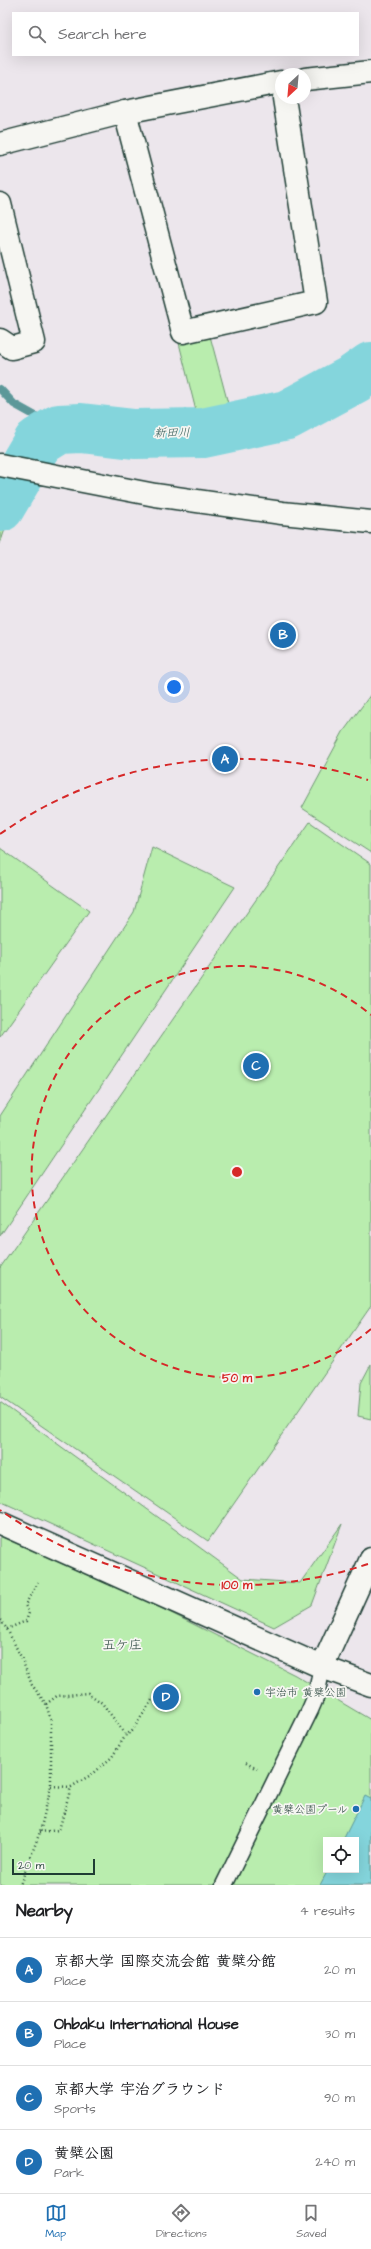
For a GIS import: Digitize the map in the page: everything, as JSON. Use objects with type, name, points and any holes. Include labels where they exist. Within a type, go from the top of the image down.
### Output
[{"type":"street","points":[[311,78],[371,72]]},
{"type":"street","points":[[0,144],[125,112],[275,83]]},
{"type":"street","points":[[125,112],[183,332],[316,302],[285,104]]},
{"type":"street","points":[[0,204],[34,342],[12,348],[0,340]]},
{"type":"street","points":[[0,465],[155,495],[282,513],[371,522]]},
{"type":"street","points":[[0,1523],[322,1667],[371,1685]]},
{"type":"street","points":[[322,1667],[371,1559]]},
{"type":"lane","points":[[224,1885],[310,1710],[316,1696],[322,1667]]},
{"type":"path","points":[[7,1630],[26,1621],[29,1613],[25,1605],[38,1582]]},
{"type":"path","points":[[0,1620],[7,1630],[32,1684],[46,1704],[51,1721],[51,1786],[40,1832],[20,1885]]},
{"type":"path","points":[[46,1704],[56,1696],[88,1693],[102,1703],[126,1735]]},
{"type":"path","points":[[51,1786],[71,1787],[94,1773],[112,1757],[126,1735],[132,1731],[152,1700],[164,1704],[180,1698]]},
{"type":"path","points":[[246,1763],[258,1769]]},
{"type":"path","points":[[40,1832],[59,1830],[71,1787]]},
{"type":"green space","points":[[210,336],[230,411],[210,415],[197,415],[179,343]]},
{"type":"green space","points":[[0,501],[13,506],[0,544]]},
{"type":"green space","points":[[371,694],[371,853],[302,808],[343,732]]},
{"type":"green space","points":[[310,822],[371,864],[371,1306],[208,1541],[0,1397],[0,1268]]},
{"type":"green space","points":[[152,847],[235,887],[0,1236],[0,1116],[134,912]]},
{"type":"green space","points":[[0,848],[89,911],[0,1037]]},
{"type":"green space","points":[[371,1364],[371,1419],[358,1416],[361,1383]]},
{"type":"green space","points":[[0,1402],[243,1579],[300,1583],[342,1524],[312,1605],[274,1627],[0,1501]]},
{"type":"green space","points":[[0,1536],[155,1605],[295,1675],[371,1720],[371,1885],[0,1885]]},
{"type":"water","points":[[365,1796],[371,1799],[371,1885],[320,1885],[326,1873],[359,1873],[359,1837],[344,1837]]},
{"type":"waterway","name":"新田川","points":[[0,507],[38,442],[59,429],[81,428],[134,434],[203,433],[287,415],[354,379],[371,367]]},
{"type":"waterway","points":[[0,389],[14,404],[59,429]]},
{"type":"place","name":"Ohbaku International House","points":[[283,635]]},
{"type":"place","name":"京都大学 国際交流会館 黄檗分館","points":[[225,759]]},
{"type":"place","name":"京都大学 宇治グラウンド","points":[[256,1066]]},
{"type":"place","name":"宇治市 黄檗公園","points":[[257,1692]]},
{"type":"place","name":"黄檗公園","points":[[166,1697]]},
{"type":"place","name":"黄檗公園プール","points":[[356,1809]]},
{"type":"district","name":"五ケ庄","points":[[122,1645]]}]
